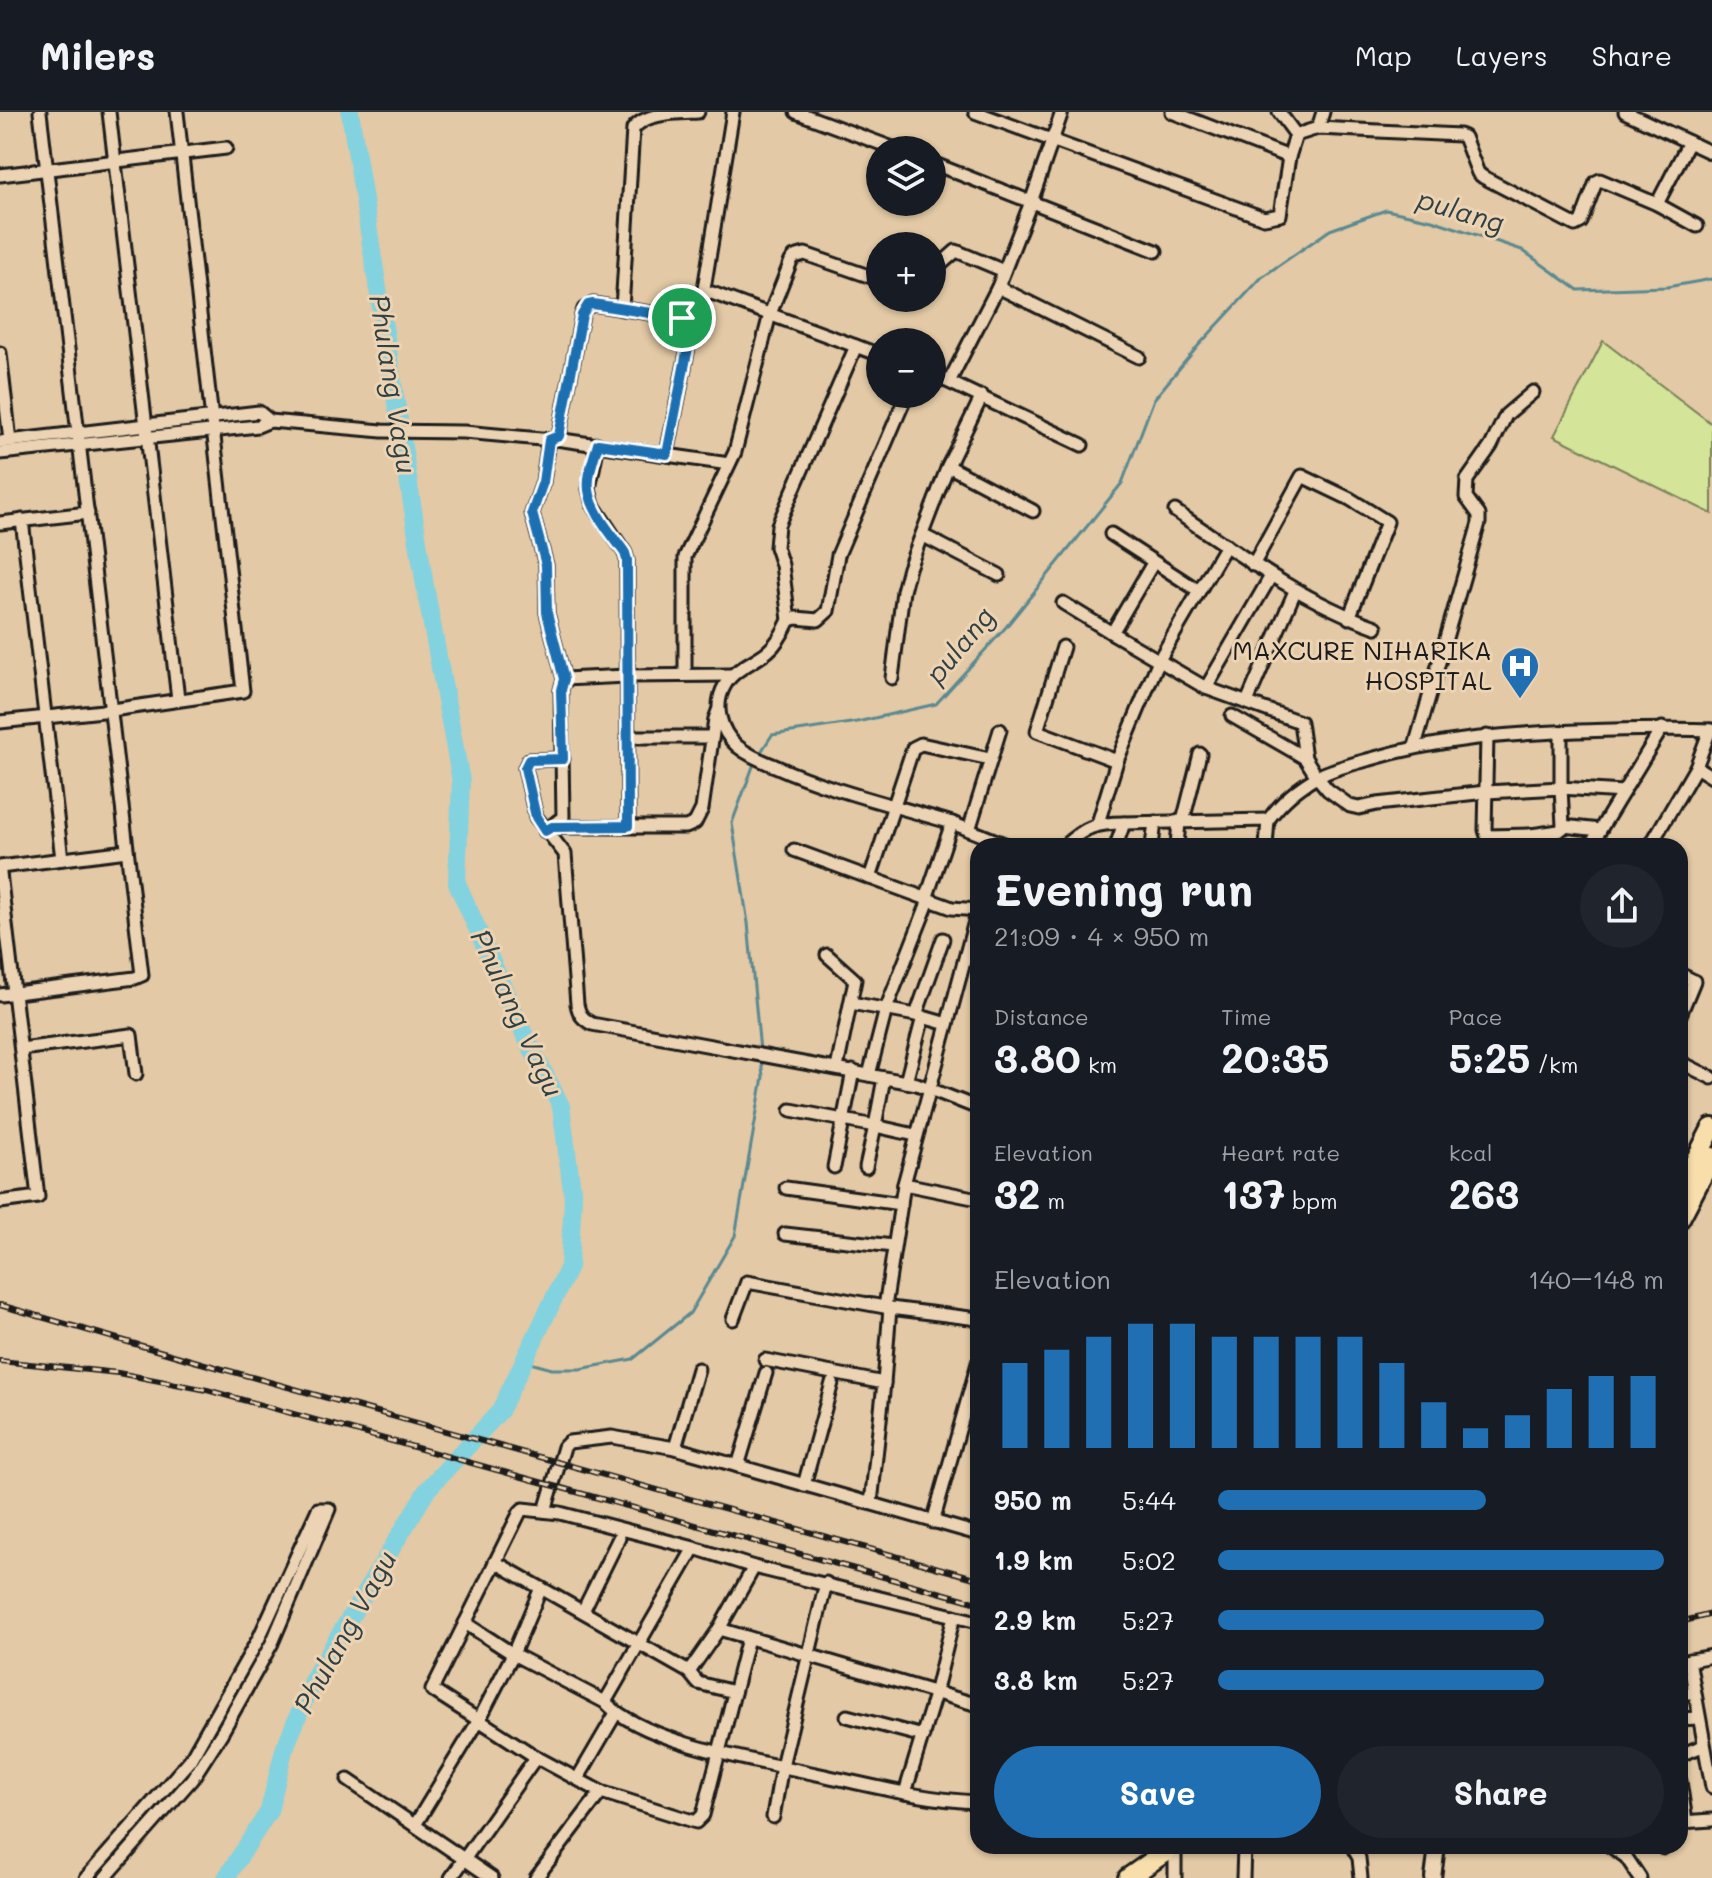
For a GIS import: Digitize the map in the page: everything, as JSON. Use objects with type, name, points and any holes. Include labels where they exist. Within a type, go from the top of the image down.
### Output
[{"type":"highway","points":[[1688,1169],[1712,1128]]},
{"type":"highway","points":[[1688,1204],[1710,1164]]},
{"type":"highway","points":[[1128,1878],[1163,1854]]},
{"type":"street","points":[[0,995],[142,975],[40,112]]},
{"type":"street","points":[[109,112],[178,699]]},
{"type":"street","points":[[0,722],[243,691],[177,112]]},
{"type":"street","points":[[622,309],[633,129],[644,120],[672,113],[698,112]]},
{"type":"street","points":[[667,454],[694,317],[703,295],[733,112]]},
{"type":"street","points":[[796,112],[866,138]]},
{"type":"street","points":[[975,112],[1264,218],[1282,213],[1289,157],[1296,135]]},
{"type":"street","points":[[950,380],[998,287],[1062,112]]},
{"type":"street","points":[[1172,112],[1289,157]]},
{"type":"street","points":[[1279,112],[1296,135]]},
{"type":"street","points":[[1318,128],[1323,112]]},
{"type":"street","points":[[1625,112],[1712,153]]},
{"type":"street","points":[[1296,135],[1318,128],[1459,135],[1464,137],[1480,175],[1575,225],[1581,222],[1596,182],[1600,180],[1657,204],[1697,226]]},
{"type":"street","points":[[1657,204],[1689,142]]},
{"type":"street","points":[[0,175],[226,148]]},
{"type":"street","points":[[946,169],[1156,251]]},
{"type":"street","points":[[946,260],[956,251],[1004,271]]},
{"type":"street","points":[[685,674],[685,557],[735,452],[770,314],[791,261],[805,254],[866,275]]},
{"type":"street","points":[[998,287],[1139,357]]},
{"type":"street","points":[[703,295],[712,293],[866,350]]},
{"type":"street","points":[[549,829],[563,817],[561,690],[564,679],[547,613],[546,565],[532,513],[543,482],[584,309],[593,304],[682,318],[694,317]]},
{"type":"street","points":[[549,829],[686,827],[695,823],[702,809],[712,737],[725,684],[732,675],[770,650],[789,620],[782,565],[776,547],[778,525],[856,346]]},
{"type":"street","points":[[0,353],[5,441],[80,438]]},
{"type":"street","points":[[946,379],[1082,445]]},
{"type":"street","points":[[1415,746],[1479,523],[1479,515],[1466,497],[1467,480],[1491,446],[1506,415],[1533,392]]},
{"type":"street","points":[[892,678],[903,591],[948,466],[982,396]]},
{"type":"street","points":[[789,620],[818,620],[828,611],[842,545],[901,408]]},
{"type":"street","points":[[0,453],[80,438],[212,423],[259,412],[270,421],[382,431],[464,432],[553,439],[729,464]]},
{"type":"street","points":[[598,444],[589,489],[593,505],[627,560],[628,826]]},
{"type":"street","points":[[948,466],[1033,511]]},
{"type":"street","points":[[1253,565],[1302,476],[1350,499],[1387,522],[1349,618]]},
{"type":"street","points":[[1175,511],[1295,591],[1349,618],[1376,627]]},
{"type":"street","points":[[0,523],[88,513]]},
{"type":"street","points":[[22,520],[62,859]]},
{"type":"street","points":[[1111,534],[1199,591]]},
{"type":"street","points":[[922,535],[999,575]]},
{"type":"street","points":[[1098,823],[1117,761],[1159,660],[1226,545]]},
{"type":"street","points":[[1112,633],[1153,563]]},
{"type":"street","points":[[1206,688],[1271,576]]},
{"type":"street","points":[[1247,702],[1295,591]]},
{"type":"street","points":[[1063,603],[1206,688],[1300,722],[1305,758],[1328,790],[1350,806],[1359,808],[1486,792],[1561,788],[1623,792]]},
{"type":"street","points":[[1063,647],[1037,731],[1117,761]]},
{"type":"street","points":[[564,679],[732,675]]},
{"type":"street","points":[[718,710],[725,733],[747,753],[763,761],[803,779],[952,823],[989,838]]},
{"type":"street","points":[[1232,716],[1305,758]]},
{"type":"street","points":[[1595,838],[1662,728]]},
{"type":"street","points":[[1270,838],[1268,820],[1284,799],[1317,777],[1415,746],[1487,736],[1561,732],[1662,728],[1711,730],[1696,767],[1655,838]]},
{"type":"street","points":[[969,830],[1000,730]]},
{"type":"street","points":[[1561,732],[1564,827]]},
{"type":"street","points":[[1487,736],[1485,830],[1487,836],[1508,838]]},
{"type":"street","points":[[627,737],[712,737]]},
{"type":"street","points":[[870,878],[916,745],[990,759]]},
{"type":"street","points":[[1178,838],[1200,754]]},
{"type":"street","points":[[563,759],[529,760],[526,763],[536,817],[549,829],[565,854],[577,1004],[579,1014],[585,1020],[906,1082],[970,1105]]},
{"type":"street","points":[[1696,767],[1712,777]]},
{"type":"street","points":[[1073,838],[1098,823],[1268,820]]},
{"type":"street","points":[[1153,838],[1155,822]]},
{"type":"street","points":[[869,1075],[886,1009],[952,823]]},
{"type":"street","points":[[1119,838],[1124,823]]},
{"type":"street","points":[[1536,838],[1564,827],[1600,830]]},
{"type":"street","points":[[794,850],[952,908],[970,909]]},
{"type":"street","points":[[0,1202],[38,1197],[0,870],[127,851]]},
{"type":"street","points":[[906,1082],[919,1016],[943,939]]},
{"type":"street","points":[[871,1503],[884,1383],[893,1246],[915,1135],[970,939]]},
{"type":"street","points":[[827,955],[855,980],[837,1068]]},
{"type":"street","points":[[1688,978],[1694,981],[1688,996]]},
{"type":"street","points":[[851,1003],[947,1024]]},
{"type":"street","points":[[21,1049],[131,1035],[136,1074]]},
{"type":"street","points":[[1688,1066],[1712,1078]]},
{"type":"street","points":[[834,1167],[853,1071]]},
{"type":"street","points":[[866,1167],[884,1078]]},
{"type":"street","points":[[791,1110],[915,1135]]},
{"type":"street","points":[[904,1184],[970,1197]]},
{"type":"street","points":[[786,1188],[901,1204]]},
{"type":"street","points":[[785,1234],[893,1246]]},
{"type":"street","points":[[733,1319],[747,1282],[887,1307],[970,1318]]},
{"type":"street","points":[[765,1360],[884,1383]]},
{"type":"street","points":[[675,1448],[698,1369]]},
{"type":"street","points":[[738,1466],[766,1373]]},
{"type":"street","points":[[804,1485],[832,1383]]},
{"type":"street","points":[[933,1522],[970,1391]]},
{"type":"street","points":[[545,1511],[564,1447],[569,1442],[612,1437],[675,1448],[970,1532]]},
{"type":"street","points":[[86,1878],[190,1760],[259,1638],[318,1509],[329,1509],[272,1643],[221,1734],[192,1779],[105,1878]]},
{"type":"street","points":[[748,1638],[703,1815],[696,1822],[601,1792],[536,1757],[432,1690],[520,1512],[527,1509],[694,1548],[754,1567],[970,1620]]},
{"type":"street","points":[[583,1611],[619,1538]]},
{"type":"street","points":[[605,1702],[694,1548]]},
{"type":"street","points":[[495,1562],[689,1672],[698,1683],[734,1692]]},
{"type":"street","points":[[689,1672],[719,1629],[754,1567]]},
{"type":"street","points":[[773,1817],[782,1766],[826,1583]]},
{"type":"street","points":[[415,1825],[479,1720],[513,1654],[541,1588]]},
{"type":"street","points":[[905,1793],[935,1694],[954,1616]]},
{"type":"street","points":[[465,1623],[513,1654],[605,1702],[616,1713],[662,1734],[764,1764],[943,1801],[970,1802]]},
{"type":"street","points":[[719,1629],[970,1703]]},
{"type":"street","points":[[1688,1660],[1712,1656]]},
{"type":"street","points":[[1688,1671],[1712,1787]]},
{"type":"street","points":[[1688,1693],[1694,1692]]},
{"type":"street","points":[[578,1778],[616,1713]]},
{"type":"street","points":[[847,1716],[923,1736]]},
{"type":"street","points":[[1688,1719],[1698,1718]]},
{"type":"street","points":[[1688,1752],[1703,1746]]},
{"type":"street","points":[[451,1878],[536,1757]]},
{"type":"street","points":[[348,1780],[492,1878]]},
{"type":"street","points":[[536,1878],[601,1792]]},
{"type":"street","points":[[1688,1822],[1712,1820]]},
{"type":"street","points":[[1175,1854],[1175,1878]]},
{"type":"street","points":[[1243,1878],[1244,1854]]},
{"type":"street","points":[[1357,1854],[1361,1878]]},
{"type":"street","points":[[1433,1878],[1436,1854]]},
{"type":"street","points":[[1622,1854],[1640,1878]]},
{"type":"green space","points":[[1603,341],[1712,424],[1712,514],[1554,436]]},
{"type":"waterway","name":"Phulang Vagu","points":[[226,1878],[269,1811],[284,1750],[313,1679],[427,1490],[500,1411],[569,1267],[573,1198],[561,1106],[521,1028],[457,883],[461,781],[426,592],[350,112]]},
{"type":"waterway","name":"pulang","points":[[759,755],[772,735],[857,722],[936,704],[1006,627],[1122,483],[1154,399],[1198,346],[1262,277],[1330,230],[1386,210],[1432,220],[1522,250],[1578,290],[1667,287],[1712,279]]},
{"type":"waterway","name":"pulang","points":[[755,761],[732,823],[748,923],[760,1051]]},
{"type":"waterway","name":"pulang","points":[[523,1361],[552,1369],[580,1369],[633,1359],[690,1313],[735,1236],[763,1077],[761,1059]]},
{"type":"railway","points":[[0,1305],[970,1577]]},
{"type":"railway","points":[[0,1361],[118,1373],[207,1390],[970,1601]]},
{"type":"railway","points":[[1688,1620],[1712,1614]]},
{"type":"place","name":"MAXCURE NIHARIKA HOSPITAL","points":[[1520,700]]},
{"type":"route","points":[[593,304],[682,318],[694,317],[667,454],[598,444],[589,479],[593,505],[627,560],[628,826],[552,827],[545,831],[536,817],[525,768],[529,760],[563,759],[561,690],[564,679],[547,613],[546,565],[532,506],[543,482],[549,440],[559,436],[582,315],[588,305],[593,304]]}]
